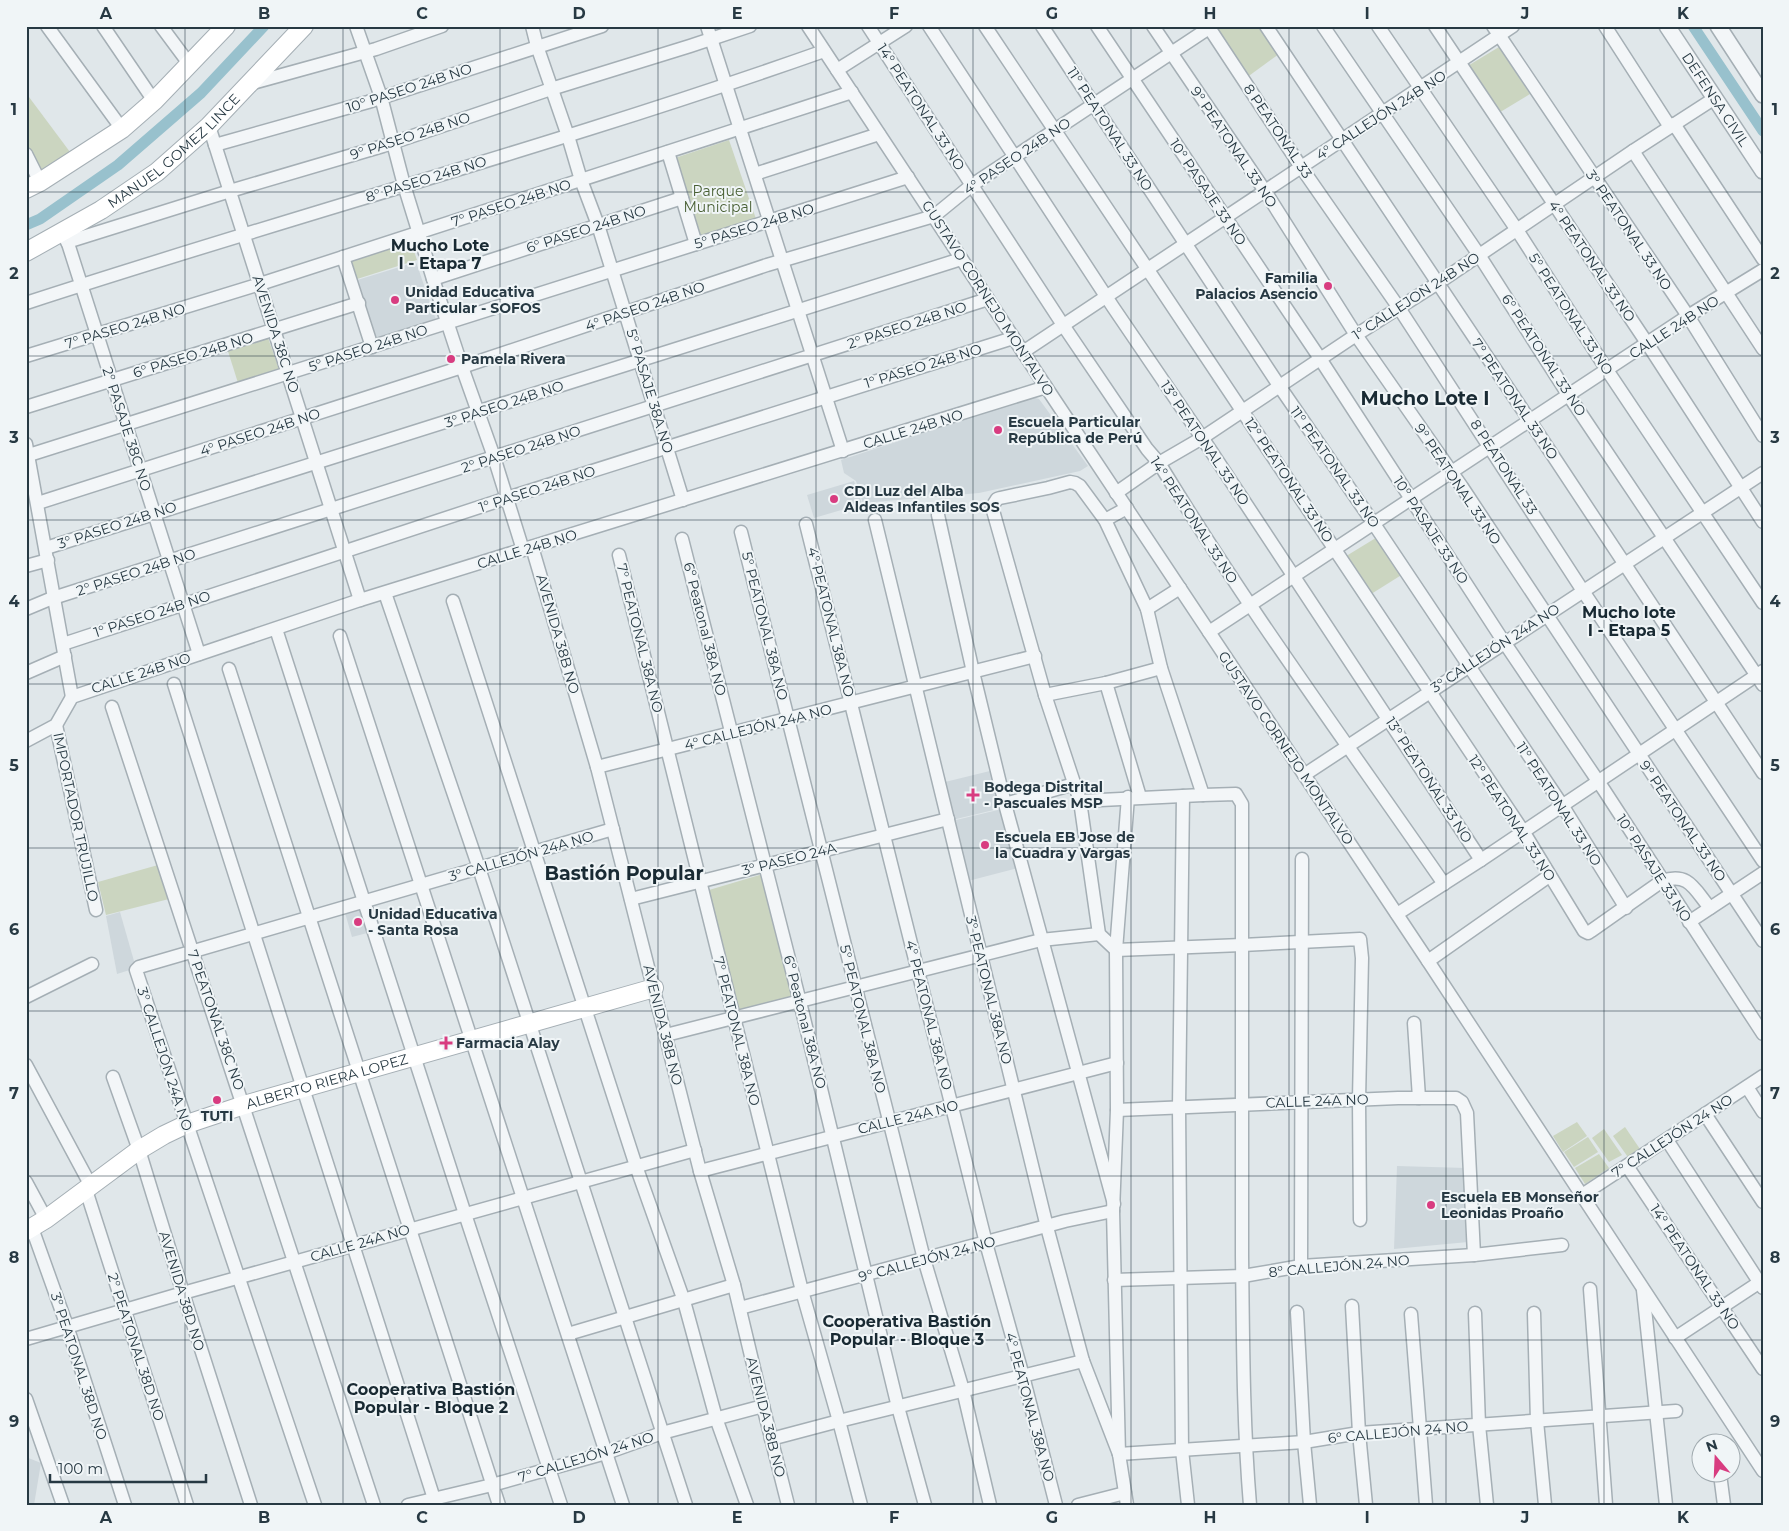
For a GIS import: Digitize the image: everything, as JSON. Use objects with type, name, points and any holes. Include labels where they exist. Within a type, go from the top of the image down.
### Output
[{"type":"main road","name":"MANUEL GOMEZ LINCE","points":[[26,252],[65,237],[157,172],[209,126],[304,26]]},
{"type":"main road","points":[[33,186],[122,129],[154,101],[224,27]]},
{"type":"main road","name":"ALBERTO RIERA LOPEZ","points":[[35,1226],[139,1150],[164,1134],[187,1124],[244,1105],[654,988]]},
{"type":"street","points":[[47,26],[122,129]]},
{"type":"street","points":[[102,26],[154,101]]},
{"type":"street","points":[[161,26],[190,65]]},
{"type":"street","name":"AVENIDA 38B NO","points":[[356,26],[381,97],[404,185],[433,279],[507,498],[528,549],[597,767],[700,1170],[740,1308],[788,1505]]},
{"type":"street","points":[[249,84],[364,52],[442,26]]},
{"type":"street","name":"5° PASAJE 38A NO","points":[[532,26],[581,180],[598,225],[683,500]]},
{"type":"street","name":"10° PASEO 24B NO","points":[[215,145],[381,97],[602,26]]},
{"type":"street","points":[[707,26],[843,451]]},
{"type":"street","name":"9° PASEO 24B NO","points":[[65,237],[383,146],[551,89],[750,26]]},
{"type":"street","name":"GUSTAVO CORNEJO MONTALVO","points":[[808,26],[1022,352],[1397,914],[1763,1471]]},
{"type":"street","name":"14° PEATONAL 33 NO","points":[[868,26],[1063,324],[1147,449],[1159,463],[1250,606],[1444,884]]},
{"type":"street","points":[[837,70],[906,26]]},
{"type":"street","name":"13° PEATONAL 33 NO","points":[[929,26],[1113,307],[1389,718],[1481,860]]},
{"type":"street","name":"12° PEATONAL 33 NO","points":[[985,26],[1523,831],[1584,931],[1588,933],[1626,908]]},
{"type":"street","name":"11° PEATONAL 33 NO","points":[[1042,26],[1280,387],[1562,805],[1626,908]]},
{"type":"street","name":"10° PASAJE 33 NO","points":[[1097,26],[1321,360],[1411,500],[1763,1034]]},
{"type":"street","name":"9° PEATONAL 33 NO","points":[[1154,26],[1170,54],[1265,191],[1356,335],[1452,473],[1763,941]]},
{"type":"street","name":"7° PEATONAL 33 NO","points":[[1266,26],[1763,772]]},
{"type":"street","name":"6° PEATONAL 33 NO","points":[[1323,26],[1381,114],[1479,255],[1569,396],[1664,538],[1761,678]]},
{"type":"street","name":"5° PEATONAL 33 NO","points":[[1378,26],[1517,230],[1607,370],[1763,603]]},
{"type":"street","name":"4° PEATONAL 33 NO","points":[[1435,26],[1763,522]]},
{"type":"street","name":"4° CALLEJÓN 24B NO","points":[[1022,352],[1460,63],[1496,31],[1514,26]]},
{"type":"street","points":[[1605,26],[1763,259]]},
{"type":"street","name":"DEFENSA CIVIL","points":[[1667,26],[1763,171]]},
{"type":"street","points":[[1718,26],[1763,95]]},
{"type":"street","name":"4° PASEO 24B NO","points":[[33,497],[140,470],[462,367],[767,265],[934,216],[972,185],[1210,27]]},
{"type":"street","name":"8 PEATONAL 33","points":[[1210,27],[1302,167],[1399,308],[1583,591],[1763,861]]},
{"type":"street","name":"3° PEATONAL 33 NO","points":[[1496,31],[1688,316],[1763,436]]},
{"type":"street","name":"8° PASEO 24B NO","points":[[26,303],[568,136],[726,85],[824,50]]},
{"type":"street","name":"7° PASEO 24B NO","points":[[26,356],[260,284],[852,92]]},
{"type":"street","name":"1° CALLEJON 24B NO","points":[[1116,493],[1159,463],[1202,438],[1356,335],[1438,283],[1715,98]]},
{"type":"street","name":"AVENIDA 38C NO","points":[[209,126],[360,600]]},
{"type":"street","points":[[755,174],[879,134]]},
{"type":"street","points":[[1633,151],[1763,349]]},
{"type":"street","points":[[668,152],[696,244]]},
{"type":"street","points":[[26,154],[33,186]]},
{"type":"street","name":"5° PASEO 24B NO","points":[[28,450],[126,424],[908,177]]},
{"type":"street","name":"6° PASEO 24B NO","points":[[433,279],[682,198]]},
{"type":"street","name":"2° PASAJE 38C NO","points":[[65,237],[199,654]]},
{"type":"street","points":[[343,257],[372,347]]},
{"type":"street","name":"3° PASEO 24B NO","points":[[26,566],[47,554],[154,514],[962,259]]},
{"type":"street","name":"CALLE 24B NO","points":[[1209,632],[1688,316],[1763,270]]},
{"type":"street","name":"2° PASEO 24B NO","points":[[26,609],[169,561],[988,299]]},
{"type":"street","name":"6° PASEO 24B NO","points":[[26,407],[359,303]]},
{"type":"street","name":"1° PASEO 24B NO","points":[[26,674],[50,662],[64,651],[183,604],[344,550],[1013,338]]},
{"type":"street","name":"CALLE 24B NO","points":[[72,696],[360,600],[1046,387]]},
{"type":"street","points":[[26,741],[56,725],[72,696],[47,554],[33,497],[28,450]]},
{"type":"street","name":"3° CALLEJÓN 24A NO","points":[[1304,775],[1763,473]]},
{"type":"street","points":[[1202,795],[1161,668],[1146,609],[1105,520],[1080,486],[1075,483],[997,499],[992,507],[1045,695],[1080,801],[1099,934],[1116,950],[1360,939],[1362,958],[1359,1100],[1360,1220]]},
{"type":"street","points":[[1105,520],[1127,508]]},
{"type":"street","points":[[938,515],[972,672],[1005,804],[1114,1208]]},
{"type":"street","name":"3° PEATONAL 38A NO","points":[[875,520],[1047,1227],[1083,1361],[1119,1454]]},
{"type":"street","name":"4° PEATONAL 38A NO","points":[[806,524],[986,1243],[1056,1505]]},
{"type":"street","name":"5° PEATONAL 38A NO","points":[[741,532],[924,1259],[963,1390],[990,1505]]},
{"type":"street","name":"6º Peatonal 38A NO","points":[[682,539],[800,1002],[898,1406],[925,1505]]},
{"type":"street","name":"7° PEATONAL 38A NO","points":[[620,555],[802,1291],[861,1505]]},
{"type":"street","points":[[1146,609],[1180,588]]},
{"type":"street","points":[[385,593],[479,868],[686,1505]]},
{"type":"street","points":[[453,601],[636,1166],[684,1301],[716,1418],[747,1505]]},
{"type":"street","points":[[276,629],[363,902],[561,1505]]},
{"type":"street","points":[[340,636],[624,1505]]},
{"type":"street","name":"4° CALLEJÓN 24A NO","points":[[597,767],[1035,656]]},
{"type":"street","points":[[1045,695],[1106,683],[1161,668]]},
{"type":"street","points":[[229,669],[499,1505]]},
{"type":"street","points":[[1397,914],[1481,860],[1716,702],[1761,678]]},
{"type":"street","points":[[1106,683],[1134,797]]},
{"type":"street","points":[[174,684],[352,1246],[436,1502]]},
{"type":"street","name":"7 PEATONAL 38C NO","points":[[112,707],[374,1505]]},
{"type":"street","name":"IMPORTADOR TRUJILLO","points":[[56,725],[96,910]]},
{"type":"street","points":[[1005,804],[1074,784]]},
{"type":"street","points":[[1080,801],[1134,797],[1236,794],[1242,804],[1242,1276],[1246,1447],[1250,1505]]},
{"type":"street","points":[[1182,796],[1179,1107],[1182,1450],[1188,1505]]},
{"type":"street","name":"3° PEATONAL 38A NO","points":[[1126,1499],[1119,1454],[1114,1280],[1117,1110],[1116,950],[1134,797]]},
{"type":"street","name":"3° PASEO 24A","points":[[631,899],[948,819]]},
{"type":"street","name":"3° CALLEJÓN 24A NO","points":[[316,1505],[238,1278],[136,970],[139,967],[613,829]]},
{"type":"street","points":[[1301,1266],[1302,859]]},
{"type":"street","points":[[1688,922],[1763,873]]},
{"type":"street","points":[[1428,961],[1549,876]]},
{"type":"street","points":[[1626,908],[1662,882],[1672,878],[1680,878],[1688,880],[1710,908]]},
{"type":"street","points":[[666,1036],[1041,940],[1099,934]]},
{"type":"street","points":[[26,997],[92,964]]},
{"type":"street","points":[[1414,1023],[1419,1098]]},
{"type":"street","name":"CALLE 24A NO","points":[[700,1170],[1117,1063]]},
{"type":"street","name":"2° PEATONAL 38D NO","points":[[26,1065],[88,1188],[124,1310],[187,1505]]},
{"type":"street","name":"7° CALLEJÓN 24 NO","points":[[1582,1196],[1763,1076]]},
{"type":"street","name":"AVENIDA 38D NO","points":[[113,1077],[139,1150],[251,1505]]},
{"type":"street","points":[[1747,1087],[1763,1112]]},
{"type":"street","name":"CALLE 24A NO","points":[[1117,1110],[1241,1104],[1456,1098],[1462,1102],[1467,1113],[1474,1254]]},
{"type":"street","points":[[1705,1114],[1763,1202]]},
{"type":"street","points":[[1667,1140],[1761,1283],[1721,1307],[1676,1338]]},
{"type":"street","name":"CALLE 24A NO","points":[[26,1339],[183,1293],[695,1150]]},
{"type":"street","name":"14° PEATONAL 33 NO","points":[[1626,1166],[1763,1369]]},
{"type":"street","name":"3° PEATONAL 38D NO","points":[[26,1182],[35,1226],[125,1505]]},
{"type":"street","name":"9° CALLEJÓN 24 NO","points":[[740,1308],[1114,1208]]},
{"type":"street","name":"8° CALLEJÓN 24 NO","points":[[1114,1280],[1242,1276],[1301,1266],[1474,1254],[1562,1245]]},
{"type":"street","points":[[568,1334],[734,1285]]},
{"type":"street","points":[[1643,1288],[1666,1505]]},
{"type":"street","points":[[1590,1290],[1606,1505]]},
{"type":"street","points":[[1352,1306],[1359,1433],[1366,1505]]},
{"type":"street","points":[[1297,1312],[1304,1442],[1310,1505]]},
{"type":"street","points":[[1475,1313],[1479,1425],[1487,1505]]},
{"type":"street","points":[[1534,1313],[1536,1421],[1545,1505]]},
{"type":"street","points":[[1411,1314],[1426,1505]]},
{"type":"street","points":[[771,1439],[1083,1361]]},
{"type":"street","points":[[26,1399],[63,1505]]},
{"type":"street","name":"7° CALLEJÓN 24 NO","points":[[408,1505],[436,1502],[606,1453],[662,1433],[763,1406]]},
{"type":"street","name":"6° CALLEJÓN 24 NO","points":[[1119,1454],[1246,1447],[1304,1442],[1359,1433],[1676,1411]]},
{"type":"street","points":[[1721,1484],[1724,1505]]},
{"type":"street","points":[[1078,1505],[1126,1499]]},
{"type":"shaded area","name":"Unidad Educativa Particular - SOFOS","points":[[416,262],[436,320],[373,340],[354,281]]},
{"type":"shaded area","name":"Escuela Particular República de Perú","points":[[1033,397],[1039,399],[1088,466],[1080,471],[979,493],[863,503],[856,481],[844,473],[841,460]]},
{"type":"shaded area","name":"CDI Luz del Alba Aldeas Infantiles SOS","points":[[854,481],[862,504],[814,518],[807,495]]},
{"type":"shaded area","name":"Bodega Distrital - Pascuales MSP","points":[[994,770],[1002,808],[952,820],[945,782]]},
{"type":"shaded area","name":"Escuela EB Jose de la Cuadra y Vargas","points":[[1002,809],[1018,868],[968,881],[952,821]]},
{"type":"shaded area","name":"Unidad Educativa - Santa Rosa","points":[[363,907],[371,932],[352,937],[345,913]]},
{"type":"shaded area","points":[[120,912],[136,968],[117,974],[106,916]]},
{"type":"shaded area","name":"Escuela EB Monseñor Leonidas Proaño","points":[[1397,1166],[1466,1168],[1468,1242],[1394,1249]]},
{"type":"shaded area","points":[[26,1457],[41,1463],[34,1505],[26,1505]]},
{"type":"green space","points":[[1221,26],[1259,26],[1279,54],[1246,78],[1214,31]]},
{"type":"green space","points":[[1499,47],[1530,94],[1497,114],[1466,67]]},
{"type":"green space","points":[[26,93],[70,152],[39,171],[26,147]]},
{"type":"green space","name":"Parque Municipal","points":[[729,140],[756,219],[699,238],[675,158]]},
{"type":"green space","points":[[410,239],[417,260],[354,280],[348,259]]},
{"type":"green space","points":[[267,335],[279,369],[238,383],[227,348]]},
{"type":"green space","points":[[1379,536],[1403,574],[1368,596],[1343,558]]},
{"type":"green space","points":[[158,865],[169,899],[106,915],[98,882]]},
{"type":"green space","points":[[763,874],[795,998],[737,1013],[709,890]]},
{"type":"green space","points":[[1577,1122],[1587,1136],[1563,1152],[1553,1136]]},
{"type":"green space","points":[[1625,1127],[1642,1152],[1630,1160],[1613,1136]]},
{"type":"green space","points":[[1604,1129],[1622,1155],[1609,1162],[1592,1138]]},
{"type":"green space","points":[[1588,1137],[1598,1152],[1574,1167],[1564,1152]]},
{"type":"green space","points":[[1599,1154],[1609,1168],[1585,1184],[1575,1168]]},
{"type":"waterway","points":[[26,225],[40,219],[118,165],[201,93],[264,26]]},
{"type":"waterway","points":[[1693,26],[1763,131]]},
{"type":"place","name":"Familia Palacios Asencio","points":[[1328,286]]},
{"type":"place","name":"Unidad Educativa Particular - SOFOS","points":[[395,300]]},
{"type":"place","name":"Pamela Rivera","points":[[451,359]]},
{"type":"place","name":"Escuela Particular República de Perú","points":[[998,430]]},
{"type":"place","name":"CDI Luz del Alba Aldeas Infantiles SOS","points":[[834,499]]},
{"type":"place","name":"Bodega Distrital - Pascuales MSP","points":[[973,795]]},
{"type":"place","name":"Escuela EB Jose de la Cuadra y Vargas","points":[[985,845]]},
{"type":"place","name":"Unidad Educativa - Santa Rosa","points":[[358,922]]},
{"type":"place","name":"Farmacia Alay","points":[[446,1043]]},
{"type":"place","name":"TUTI","points":[[217,1100]]},
{"type":"place","name":"Escuela EB Monseñor Leonidas Proaño","points":[[1431,1205]]},
{"type":"district","name":"Mucho Lote I - Etapa 7","points":[[440,254]]},
{"type":"district","name":"Mucho Lote I","points":[[1425,398]]},
{"type":"district","name":"Mucho lote I - Etapa 5","points":[[1629,621]]},
{"type":"district","name":"Bastión Popular","points":[[624,873]]},
{"type":"district","name":"Cooperativa Bastión Popular - Bloque 3","points":[[907,1330]]},
{"type":"district","name":"Cooperativa Bastión Popular - Bloque 2","points":[[431,1398]]}]
